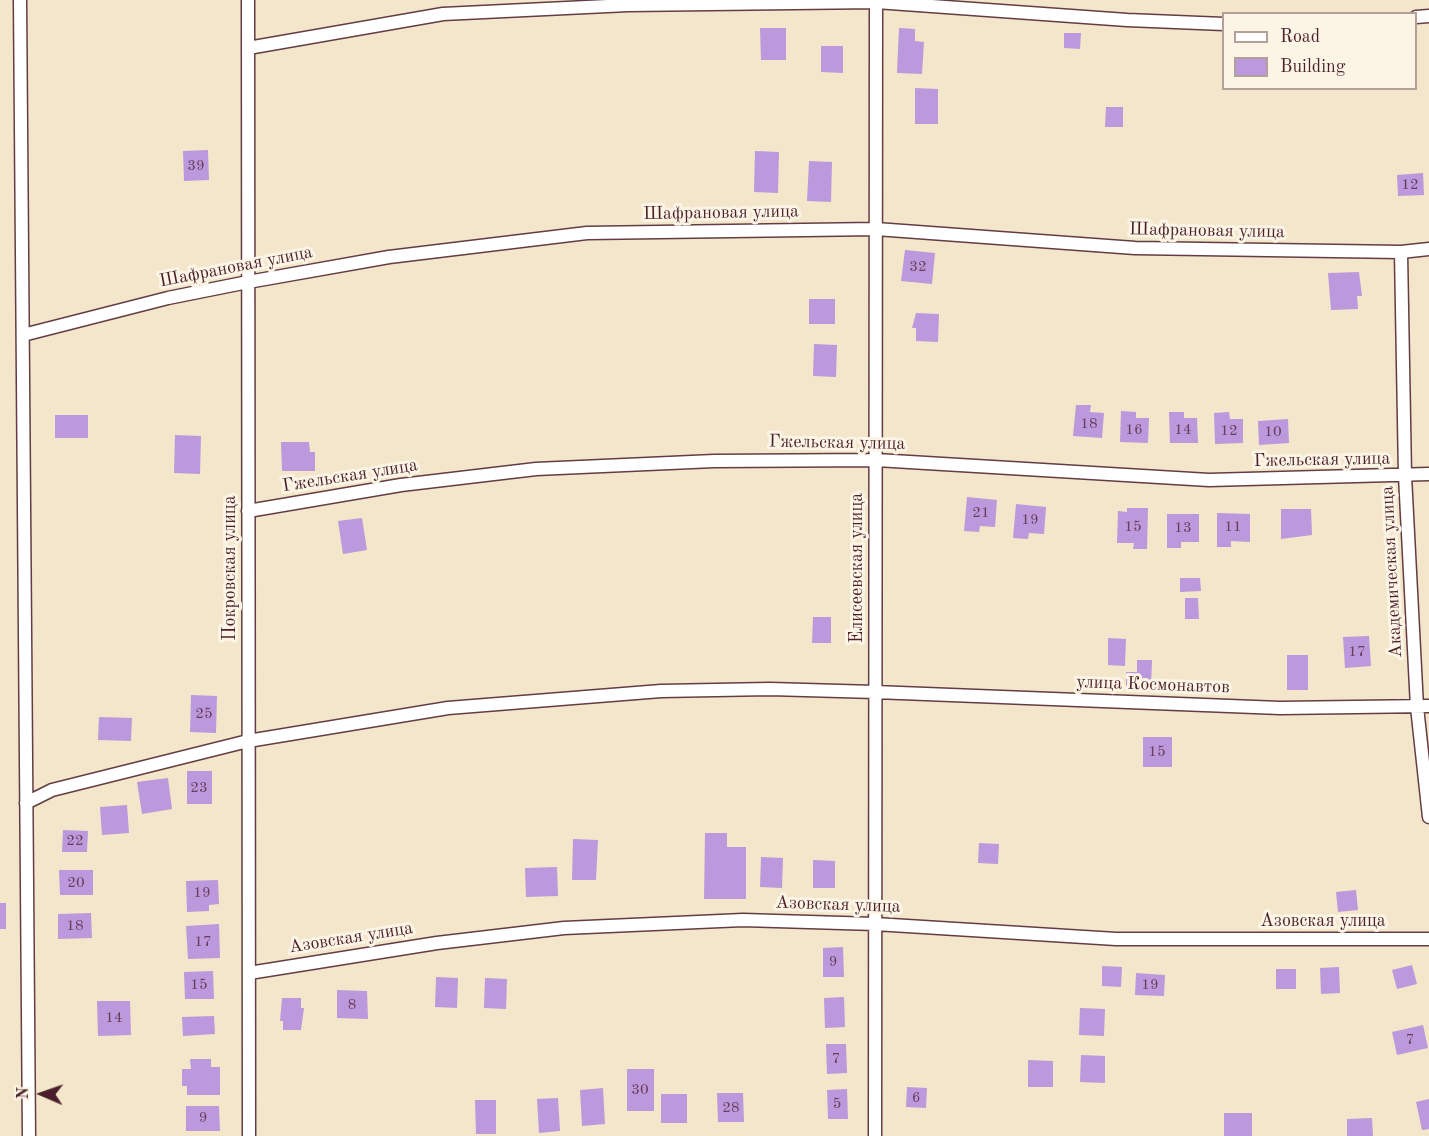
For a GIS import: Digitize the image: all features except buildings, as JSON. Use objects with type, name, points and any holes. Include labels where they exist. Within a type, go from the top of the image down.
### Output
[{"type":"street","points":[[20,0],[29,1136]]},
{"type":"street","name":"Покровская улица","points":[[248,0],[249,1136]]},
{"type":"street","points":[[248,48],[443,14],[628,4],[876,1],[1127,20],[1222,24]]},
{"type":"street","name":"Елисеевская улица","points":[[875,1136],[876,1]]},
{"type":"street","name":"Шафрановая улица","points":[[23,335],[168,298],[248,282],[389,257],[586,233],[876,229],[1135,248],[1401,252],[1429,249]]},
{"type":"street","name":"Академическая улица","points":[[1401,252],[1405,476],[1429,818]]},
{"type":"street","name":"Гжельская улица","points":[[248,511],[402,485],[536,470],[714,461],[876,460],[1209,480],[1429,474]]},
{"type":"street","name":"улица Космонавтов","points":[[26,803],[52,790],[248,741],[448,708],[649,692],[770,689],[1280,708],[1423,707]]},
{"type":"street","name":"Азовская улица","points":[[249,973],[437,943],[564,928],[743,920],[875,924],[1116,939],[1429,939]]}]
